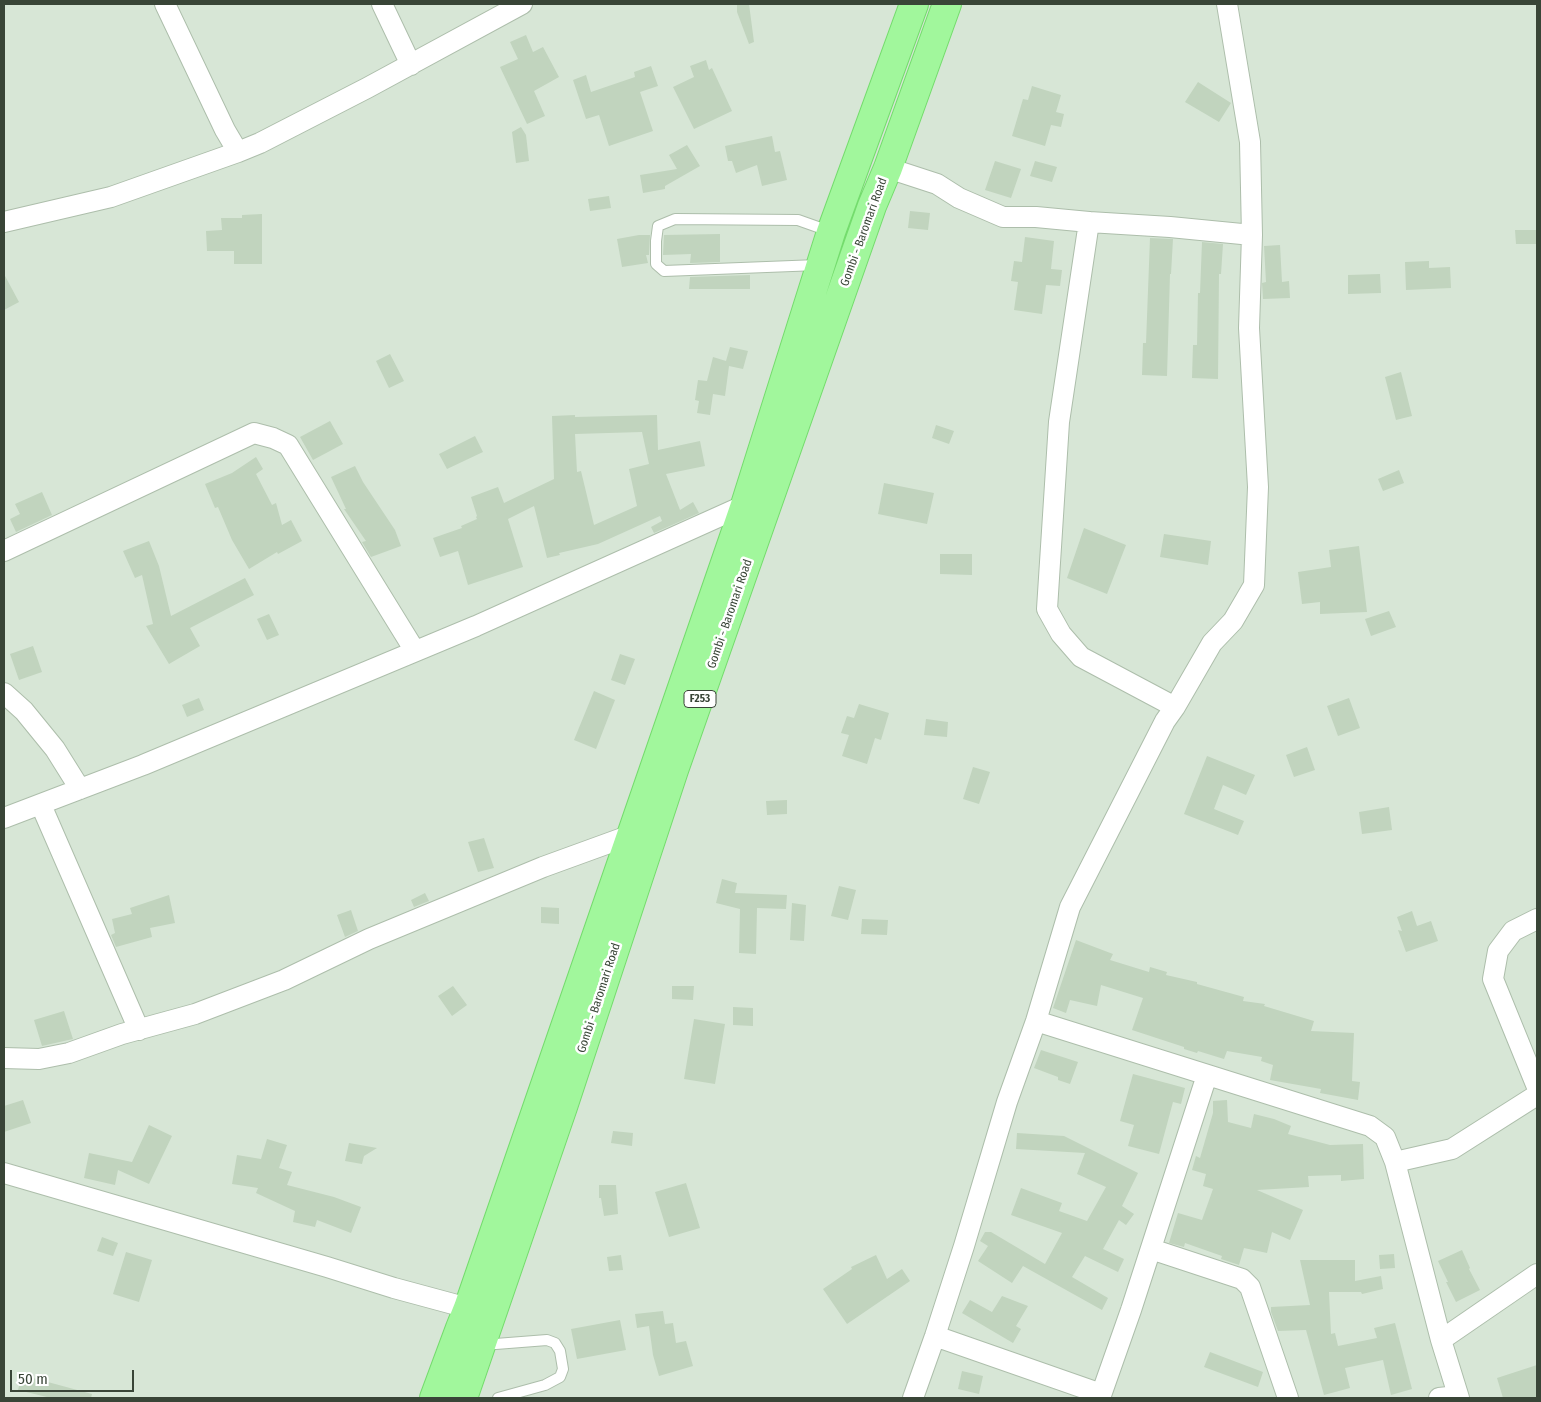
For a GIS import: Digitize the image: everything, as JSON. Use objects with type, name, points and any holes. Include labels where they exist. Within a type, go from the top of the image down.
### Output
[{"type":"main road","name":"Gombi - Baromari Road","points":[[463,1398],[563,1107],[745,505],[831,232],[914,4]]},
{"type":"main road","name":"Gombi - Baromari Road","points":[[434,1398],[468,1308],[631,835],[665,767],[872,206],[888,168],[947,4]]},
{"type":"street","points":[[165,4],[225,130],[238,152]]},
{"type":"street","points":[[382,4],[411,65]]},
{"type":"street","points":[[4,222],[111,197],[260,144],[522,4]]},
{"type":"street","points":[[913,1398],[964,1246],[1007,1102],[1036,1021],[1070,906],[1165,721],[1212,644],[1233,620],[1254,584],[1258,487],[1249,328],[1252,236],[1250,142],[1228,4]]},
{"type":"street","points":[[888,168],[937,184],[959,198],[1003,217],[1036,217],[1170,227],[1252,236]]},
{"type":"street","points":[[1089,222],[1059,422],[1047,609],[1061,634],[1081,657],[1175,706]]},
{"type":"street","points":[[4,551],[254,433],[273,438],[288,445],[415,651]]},
{"type":"street","points":[[4,818],[143,765],[476,626],[745,505]]},
{"type":"street","points":[[4,693],[24,711],[55,749],[80,789]]},
{"type":"street","points":[[41,805],[140,1030]]},
{"type":"street","points":[[4,1058],[39,1059],[69,1053],[195,1014],[284,980],[370,939],[543,867],[631,835]]},
{"type":"street","points":[[1537,919],[1513,931],[1498,951],[1492,979],[1537,1087]]},
{"type":"street","points":[[1036,1021],[1370,1126],[1385,1137],[1395,1162],[1442,1340],[1452,1398]]},
{"type":"street","points":[[935,1336],[1100,1396],[1208,1075]]},
{"type":"street","points":[[1395,1162],[1452,1149],[1537,1095]]},
{"type":"street","points":[[4,1172],[327,1266],[394,1288],[468,1308]]},
{"type":"street","points":[[1151,1249],[1242,1279],[1250,1287],[1288,1398]]},
{"type":"street","points":[[1442,1340],[1537,1274]]},
{"type":"lane","points":[[822,265],[664,272],[656,264],[658,226],[675,218],[798,220],[831,232]]},
{"type":"lane","points":[[482,1345],[548,1340],[555,1343],[560,1351],[563,1369],[560,1377],[545,1385],[498,1398]]},
{"type":"shaded area","points":[[4,4],[1537,4],[1537,1398],[4,1398]]},
{"type":"building","points":[[749,4],[754,42],[749,44],[737,12],[737,5]]},
{"type":"building","points":[[526,35],[533,52],[543,47],[559,77],[534,91],[545,116],[527,124],[500,67],[518,59],[510,42]]},
{"type":"building","points":[[706,60],[709,70],[712,68],[732,111],[694,129],[673,87],[694,77],[690,66]]},
{"type":"building","points":[[651,66],[658,86],[640,92],[653,131],[609,146],[599,115],[586,119],[573,80],[586,75],[591,92],[635,77],[634,72]]},
{"type":"building","points":[[1198,82],[1231,103],[1219,122],[1185,102]]},
{"type":"building","points":[[1032,86],[1061,95],[1056,112],[1064,114],[1061,127],[1051,125],[1045,146],[1012,136],[1023,99],[1028,100]]},
{"type":"building","points":[[521,127],[526,135],[529,161],[516,163],[512,132]]},
{"type":"building","points":[[772,136],[775,152],[780,151],[787,180],[762,186],[757,165],[736,173],[732,161],[728,161],[725,146]]},
{"type":"building","points":[[687,145],[700,166],[665,186],[665,189],[643,193],[640,175],[677,169],[669,155]]},
{"type":"building","points":[[995,161],[1021,169],[1011,198],[985,190]]},
{"type":"building","points":[[1035,161],[1057,167],[1052,182],[1030,176]]},
{"type":"building","points":[[609,196],[611,208],[590,211],[588,199]]},
{"type":"building","points":[[910,211],[930,213],[928,230],[908,228]]},
{"type":"building","points":[[262,214],[262,264],[234,264],[234,251],[207,251],[206,231],[222,230],[221,218],[242,218],[242,215]]},
{"type":"building","points":[[1515,230],[1537,230],[1537,244],[1516,244]]},
{"type":"building","points":[[720,234],[720,262],[690,263],[691,254],[663,255],[664,235]]},
{"type":"building","points":[[650,235],[649,255],[646,255],[648,263],[622,267],[617,239]]},
{"type":"building","points":[[1025,237],[1054,241],[1051,269],[1062,270],[1060,286],[1046,285],[1042,314],[1014,310],[1018,282],[1011,281],[1014,261],[1022,262]]},
{"type":"building","points":[[1150,238],[1173,239],[1167,376],[1142,375],[1143,343],[1146,343]]},
{"type":"building","points":[[1202,242],[1223,244],[1221,274],[1219,274],[1218,379],[1192,378],[1193,345],[1197,345],[1198,293],[1200,293]]},
{"type":"building","points":[[1280,245],[1282,282],[1289,281],[1290,298],[1263,299],[1262,283],[1266,282],[1264,246]]},
{"type":"building","points":[[1429,261],[1429,268],[1450,267],[1451,288],[1406,290],[1405,262]]},
{"type":"building","points":[[4,274],[19,302],[4,310]]},
{"type":"building","points":[[1380,274],[1381,293],[1348,294],[1348,275]]},
{"type":"building","points":[[750,275],[750,289],[689,289],[690,277]]},
{"type":"building","points":[[730,347],[748,351],[743,369],[729,366],[725,396],[713,394],[710,415],[697,413],[699,401],[695,400],[698,380],[707,381],[713,357],[726,361]]},
{"type":"building","points":[[390,354],[404,381],[389,388],[376,361]]},
{"type":"building","points":[[1401,372],[1412,416],[1396,420],[1385,377]]},
{"type":"building","points":[[657,415],[658,450],[700,441],[705,466],[666,474],[680,510],[693,502],[699,513],[654,533],[651,527],[662,521],[660,516],[598,544],[559,553],[560,555],[547,558],[534,506],[508,519],[523,567],[468,585],[458,551],[440,557],[433,538],[462,528],[461,526],[477,519],[471,497],[498,487],[504,503],[554,479],[552,416]],"holes":[[[642,432],[649,464],[629,469],[637,506],[594,525],[581,471],[577,472],[575,434]]]},
{"type":"building","points":[[330,421],[343,444],[313,460],[300,437]]},
{"type":"building","points":[[936,425],[954,431],[949,444],[932,438]]},
{"type":"building","points":[[475,436],[483,452],[447,469],[439,454]]},
{"type":"building","points":[[256,457],[263,469],[256,474],[272,505],[276,503],[282,525],[291,520],[302,541],[278,554],[277,552],[249,569],[232,540],[218,507],[215,508],[205,484],[232,473]]},
{"type":"building","points":[[355,466],[363,482],[395,530],[401,546],[371,557],[362,542],[366,541],[344,509],[346,509],[331,477]]},
{"type":"building","points":[[1399,470],[1404,483],[1383,491],[1378,479]]},
{"type":"building","points":[[884,483],[934,493],[927,524],[878,514]]},
{"type":"building","points":[[42,492],[52,515],[16,532],[10,519],[20,514],[15,504]]},
{"type":"building","points":[[1084,528],[1126,545],[1107,594],[1067,578]]},
{"type":"building","points":[[1164,534],[1211,541],[1208,565],[1160,557]]},
{"type":"building","points":[[149,541],[159,566],[171,616],[245,578],[254,595],[190,628],[200,646],[169,664],[146,626],[153,624],[142,575],[135,578],[123,551]]},
{"type":"building","points":[[1359,546],[1367,612],[1320,614],[1320,602],[1302,604],[1298,572],[1331,567],[1329,550]]},
{"type":"building","points":[[940,554],[972,554],[972,575],[940,574]]},
{"type":"building","points":[[1389,611],[1396,627],[1371,636],[1365,619]]},
{"type":"building","points":[[269,614],[279,635],[267,640],[257,619]]},
{"type":"building","points":[[33,646],[42,672],[19,680],[10,654]]},
{"type":"building","points":[[620,654],[635,659],[625,685],[611,680]]},
{"type":"building","points":[[594,691],[615,700],[596,749],[574,740]]},
{"type":"building","points":[[199,698],[204,710],[187,717],[182,705]]},
{"type":"building","points":[[1349,698],[1360,728],[1338,736],[1327,706]]},
{"type":"building","points":[[859,704],[889,713],[881,740],[875,738],[867,764],[842,756],[849,735],[841,733],[847,716],[854,718]]},
{"type":"building","points":[[926,719],[948,722],[947,737],[924,735]]},
{"type":"building","points":[[1307,747],[1315,770],[1294,777],[1286,755]]},
{"type":"building","points":[[1207,756],[1255,775],[1246,795],[1223,785],[1214,809],[1244,821],[1238,835],[1184,814]]},
{"type":"building","points":[[973,767],[990,772],[979,804],[963,799]]},
{"type":"building","points":[[787,800],[787,814],[767,815],[766,801]]},
{"type":"building","points":[[1389,807],[1392,830],[1362,834],[1359,812]]},
{"type":"building","points":[[484,838],[494,868],[478,872],[468,842]]},
{"type":"building","points":[[722,879],[737,883],[735,893],[787,895],[786,909],[757,908],[756,954],[739,953],[740,909],[716,903]]},
{"type":"building","points":[[839,886],[856,890],[848,920],[831,916]]},
{"type":"building","points":[[425,893],[429,901],[414,907],[411,900]]},
{"type":"building","points":[[169,895],[175,923],[150,928],[152,937],[116,947],[111,935],[115,933],[112,919],[132,914],[130,908]]},
{"type":"building","points":[[792,903],[806,905],[804,941],[790,940]]},
{"type":"building","points":[[541,907],[559,908],[559,924],[541,923]]},
{"type":"building","points":[[351,910],[358,931],[345,937],[337,915]]},
{"type":"building","points":[[1412,911],[1417,926],[1431,921],[1438,941],[1406,952],[1398,930],[1402,931],[1397,917]]},
{"type":"building","points":[[862,919],[888,920],[887,935],[861,934]]},
{"type":"building","points":[[1076,940],[1113,954],[1110,960],[1149,972],[1150,967],[1167,972],[1166,975],[1197,982],[1197,984],[1244,997],[1243,1001],[1265,1004],[1264,1006],[1314,1021],[1311,1031],[1354,1033],[1352,1081],[1360,1082],[1358,1100],[1320,1093],[1321,1089],[1270,1080],[1273,1065],[1261,1061],[1262,1057],[1227,1051],[1224,1059],[1184,1049],[1184,1047],[1132,1030],[1143,998],[1101,985],[1097,1006],[1070,1000],[1066,1013],[1053,1008]]},
{"type":"building","points":[[453,986],[467,1005],[452,1016],[438,996]]},
{"type":"building","points":[[672,986],[694,986],[693,1000],[672,999]]},
{"type":"building","points":[[733,1007],[753,1008],[753,1026],[733,1025]]},
{"type":"building","points":[[64,1011],[73,1039],[42,1046],[34,1020]]},
{"type":"building","points":[[694,1019],[725,1024],[715,1084],[684,1079]]},
{"type":"building","points":[[1041,1050],[1078,1062],[1070,1084],[1058,1080],[1058,1077],[1034,1068]]},
{"type":"building","points":[[1133,1074],[1185,1088],[1181,1104],[1173,1102],[1159,1154],[1128,1146],[1134,1125],[1120,1121]]},
{"type":"building","points":[[23,1100],[31,1123],[4,1132],[4,1106]]},
{"type":"building","points":[[1227,1100],[1228,1122],[1251,1128],[1254,1114],[1291,1126],[1288,1134],[1330,1145],[1363,1144],[1364,1179],[1341,1181],[1341,1175],[1308,1176],[1309,1187],[1257,1190],[1303,1210],[1290,1240],[1272,1232],[1267,1253],[1244,1248],[1239,1265],[1221,1259],[1222,1256],[1185,1243],[1184,1247],[1169,1243],[1178,1213],[1202,1220],[1213,1189],[1203,1186],[1206,1174],[1192,1170],[1196,1156],[1200,1158],[1213,1113],[1213,1101]]},
{"type":"building","points":[[149,1125],[172,1136],[149,1184],[118,1170],[115,1185],[84,1178],[89,1153],[132,1162]]},
{"type":"building","points":[[613,1131],[633,1133],[632,1146],[611,1143]]},
{"type":"building","points":[[1017,1133],[1064,1136],[1138,1173],[1122,1206],[1134,1214],[1126,1225],[1119,1220],[1103,1249],[1124,1259],[1118,1272],[1085,1256],[1072,1277],[1108,1298],[1102,1310],[1023,1266],[1012,1283],[978,1261],[988,1246],[980,1241],[985,1232],[991,1232],[1045,1264],[1062,1233],[1011,1215],[1021,1188],[1062,1203],[1059,1211],[1087,1221],[1106,1187],[1077,1174],[1085,1153],[1016,1149]]},
{"type":"building","points":[[267,1139],[287,1145],[279,1168],[292,1172],[287,1185],[334,1197],[361,1207],[351,1233],[317,1220],[315,1227],[293,1222],[295,1211],[256,1193],[258,1188],[232,1184],[237,1155],[261,1159]]},
{"type":"building","points":[[349,1143],[377,1148],[364,1156],[362,1164],[345,1161]]},
{"type":"building","points":[[686,1183],[700,1228],[669,1237],[655,1192]]},
{"type":"building","points":[[599,1185],[616,1185],[618,1214],[604,1216],[601,1198],[599,1198]]},
{"type":"building","points":[[102,1237],[118,1243],[113,1256],[97,1251]]},
{"type":"building","points":[[1462,1250],[1480,1290],[1456,1302],[1438,1261]]},
{"type":"building","points":[[126,1252],[152,1260],[139,1302],[113,1294]]},
{"type":"building","points":[[1394,1254],[1395,1268],[1380,1269],[1379,1255]]},
{"type":"building","points":[[621,1255],[623,1270],[609,1271],[607,1257]]},
{"type":"building","points":[[876,1255],[887,1279],[902,1269],[910,1281],[847,1324],[823,1289],[852,1269],[851,1267]]},
{"type":"building","points":[[1300,1260],[1355,1260],[1355,1281],[1381,1276],[1383,1289],[1362,1294],[1361,1292],[1329,1292],[1331,1334],[1335,1333],[1338,1346],[1377,1338],[1374,1328],[1395,1323],[1412,1389],[1391,1395],[1383,1360],[1345,1368],[1350,1388],[1324,1395],[1306,1330],[1278,1331],[1271,1312],[1271,1307],[1310,1305]]},
{"type":"building","points":[[1002,1296],[1028,1306],[1016,1326],[1021,1329],[1013,1343],[962,1313],[970,1300],[992,1312]]},
{"type":"building","points":[[663,1311],[665,1324],[673,1323],[676,1343],[686,1341],[693,1366],[659,1376],[653,1355],[649,1326],[637,1328],[635,1314]]},
{"type":"building","points":[[620,1320],[626,1350],[577,1359],[571,1329]]},
{"type":"building","points":[[1210,1352],[1263,1372],[1258,1387],[1204,1367]]},
{"type":"building","points":[[1537,1365],[1537,1398],[1503,1398],[1497,1378]]},
{"type":"building","points":[[962,1371],[983,1376],[979,1394],[958,1389]]},
{"type":"building","points":[[22,1375],[92,1394],[91,1398],[51,1398],[18,1390]]}]
